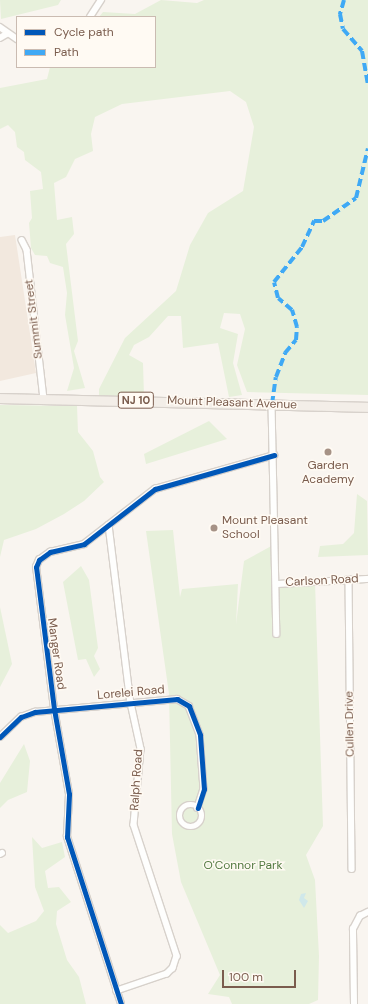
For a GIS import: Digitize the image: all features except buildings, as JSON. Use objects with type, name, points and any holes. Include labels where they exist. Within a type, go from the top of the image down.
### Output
[{"type":"main road","name":"Mount Pleasant Avenue","points":[[0,398],[368,407]]},
{"type":"street","points":[[91,16],[101,0]]},
{"type":"street","points":[[0,27],[7,34],[16,38]]},
{"type":"street","points":[[0,38],[7,34]]},
{"type":"street","name":"Summit Street","points":[[22,240],[27,250],[44,399]]},
{"type":"street","points":[[272,404],[277,634]]},
{"type":"street","name":"Manger Road","points":[[121,1004],[67,837],[69,794],[54,709],[36,567],[39,560],[50,552],[77,547],[163,486],[274,455]]},
{"type":"street","name":"Ralph Road","points":[[109,525],[131,703],[140,750],[134,825],[177,956],[175,964],[167,974],[117,991]]},
{"type":"street","name":"Carlson Road","points":[[276,584],[368,578]]},
{"type":"street","name":"Cullen Drive","points":[[349,579],[352,869]]},
{"type":"street","name":"Lorelei Road","points":[[0,737],[21,717],[54,709],[177,699],[189,706],[200,735],[204,789],[198,808]]},
{"type":"street","points":[[354,1004],[353,929],[360,916],[368,912]]},
{"type":"shaded area","points":[[15,235],[36,373],[0,381],[0,237]]},
{"type":"green space","points":[[0,0],[61,0],[58,5],[1,19]]},
{"type":"green space","points":[[161,0],[197,3],[204,0],[368,0],[368,395],[247,392],[237,365],[245,329],[240,314],[224,313],[220,328],[238,334],[233,363],[242,395],[229,397],[218,343],[183,348],[181,316],[168,316],[149,337],[134,345],[129,355],[143,363],[144,396],[99,396],[99,389],[125,338],[176,291],[190,245],[208,213],[243,191],[254,127],[246,102],[230,91],[122,104],[95,117],[91,134],[93,151],[75,159],[66,177],[54,183],[57,220],[72,217],[74,234],[66,244],[78,341],[74,351],[85,388],[67,391],[74,368],[65,315],[67,293],[63,267],[50,263],[47,256],[35,255],[31,248],[29,223],[32,218],[30,191],[43,189],[41,172],[25,160],[24,152],[17,147],[15,132],[8,125],[0,129],[0,88],[47,79],[50,68],[156,68],[156,16],[100,16],[103,12],[135,14]]},
{"type":"green space","points":[[0,405],[77,406],[78,432],[93,451],[100,477],[104,482],[84,501],[64,514],[36,529],[4,540],[0,557]]},
{"type":"green space","points":[[209,421],[227,439],[146,464],[144,454]]},
{"type":"green space","points":[[357,494],[367,501],[368,555],[318,557],[320,546],[343,544],[354,533]]},
{"type":"green space","name":"O'Connor Park","points":[[173,530],[180,597],[182,589],[238,584],[236,624],[244,561],[275,544],[276,584],[315,582],[323,826],[306,855],[315,880],[319,956],[318,1000],[309,1004],[232,1004],[229,997],[208,994],[220,975],[181,882],[172,834],[169,694],[146,531]]},
{"type":"green space","points":[[81,566],[89,580],[98,648],[94,656],[100,669],[94,677],[86,659],[78,660],[63,582]]},
{"type":"green space","points":[[0,607],[12,664],[0,687]]},
{"type":"green space","points":[[24,744],[30,761],[27,792],[8,800],[0,808],[0,783]]},
{"type":"green space","points":[[32,837],[42,848],[62,842],[65,857],[45,871],[48,888],[59,887],[71,902],[57,911],[56,924],[67,960],[79,977],[86,1004],[0,1004],[0,925],[8,933],[36,921],[44,911],[35,887]]},
{"type":"water","points":[[306,893],[304,898],[308,901],[304,908],[299,900],[301,894]]},
{"type":"marked path","points":[[344,0],[340,14],[343,29],[362,51],[368,85]]},
{"type":"marked path","points":[[272,404],[276,377],[285,353],[296,340],[297,327],[292,310],[278,298],[274,282],[302,247],[314,221],[323,221],[356,198],[368,148]]},
{"type":"cycle path","points":[[121,1004],[67,837],[69,794],[54,709],[36,567],[39,560],[50,552],[84,544],[155,489],[274,455]]},
{"type":"cycle path","points":[[0,737],[21,717],[35,712],[177,699],[189,706],[200,735],[204,789],[198,808]]},
{"type":"place","name":"Garden Academy","points":[[328,452]]},
{"type":"place","name":"Mount Pleasant School","points":[[214,528]]}]
